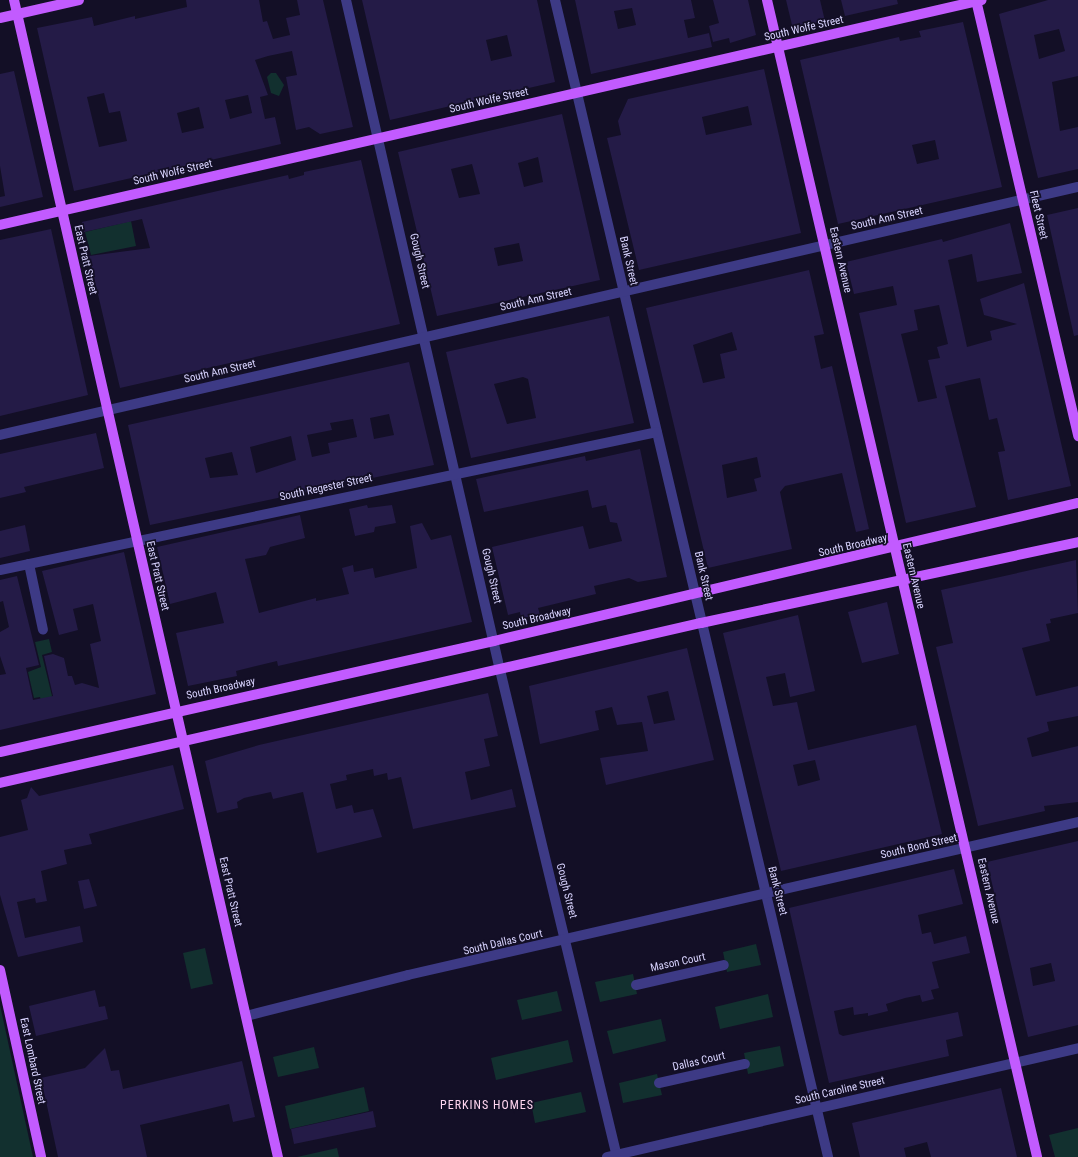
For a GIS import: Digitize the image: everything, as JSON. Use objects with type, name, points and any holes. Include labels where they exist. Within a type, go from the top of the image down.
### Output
[{"type":"main road","name":"East Pratt Street","points":[[14,0],[278,1157]]},
{"type":"main road","points":[[0,18],[79,0]]},
{"type":"main road","name":"Eastern Avenue","points":[[767,0],[1037,1157]]},
{"type":"main road","name":"South Wolfe Street","points":[[0,224],[778,48],[978,0]]},
{"type":"main road","name":"Fleet Street","points":[[978,0],[1078,436]]},
{"type":"main road","name":"South Broadway","points":[[0,752],[494,641],[895,548],[1078,503]]},
{"type":"main road","points":[[0,783],[701,623],[1078,542]]},
{"type":"main road","name":"East Lombard Street","points":[[0,970],[41,1157]]},
{"type":"street","name":"Gough Street","points":[[346,0],[454,473],[565,940],[613,1156]]},
{"type":"street","name":"Bank Street","points":[[555,0],[828,1157]]},
{"type":"street","name":"South Ann Street","points":[[0,435],[1078,187]]},
{"type":"street","name":"South Regester Street","points":[[0,570],[454,473],[657,432]]},
{"type":"street","points":[[29,564],[43,630]]},
{"type":"street","name":"South Bond Street","points":[[766,896],[1078,822]]},
{"type":"street","name":"South Dallas Court","points":[[246,1016],[565,940],[766,896]]},
{"type":"street","name":"Mason Court","points":[[636,985],[724,965]]},
{"type":"street","name":"South Caroline Street","points":[[613,1156],[1078,1048]]},
{"type":"street","name":"Dallas Court","points":[[659,1083],[745,1064]]},
{"type":"green space","points":[[271,73],[276,73],[284,85],[279,96],[271,93],[267,77]]},
{"type":"green space","points":[[131,221],[136,246],[91,255],[85,232]]},
{"type":"green space","points":[[49,639],[52,652],[42,655],[52,696],[45,718],[40,697],[34,698],[28,672],[41,667],[35,642]]},
{"type":"green space","points":[[756,944],[761,965],[727,972],[723,952]]},
{"type":"green space","points":[[205,948],[213,984],[191,989],[183,953]]},
{"type":"green space","points":[[633,974],[637,994],[600,1002],[595,982]]},
{"type":"green space","points":[[557,991],[562,1011],[522,1020],[517,1000]]},
{"type":"green space","points":[[768,994],[773,1017],[720,1029],[715,1007]]},
{"type":"green space","points":[[0,1005],[33,1157],[0,1157]]},
{"type":"green space","points":[[661,1019],[666,1041],[613,1054],[607,1031]]},
{"type":"green space","points":[[568,1040],[573,1062],[496,1080],[491,1058]]},
{"type":"green space","points":[[780,1046],[784,1066],[748,1074],[744,1053]]},
{"type":"green space","points":[[314,1047],[319,1068],[278,1077],[273,1057]]},
{"type":"green space","points":[[657,1074],[662,1095],[623,1103],[619,1083]]},
{"type":"green space","points":[[364,1087],[369,1111],[290,1129],[285,1106]]},
{"type":"green space","points":[[581,1092],[586,1112],[535,1123],[531,1103]]},
{"type":"green space","points":[[1078,1128],[1078,1157],[1055,1157],[1049,1135]]},
{"type":"green space","points":[[337,1148],[339,1157],[297,1157]]},
{"type":"building","points":[[186,0],[259,0],[263,22],[267,21],[273,39],[290,35],[286,18],[300,15],[297,0],[323,0],[353,127],[320,134],[309,127],[296,130],[286,77],[297,75],[292,51],[268,56],[255,60],[268,95],[260,97],[265,119],[275,117],[281,144],[74,191],[37,28],[92,17],[94,26],[135,16],[135,19],[187,7]],"holes":[[[104,93],[109,113],[120,111],[127,141],[99,147],[87,97]],[[248,95],[252,113],[230,119],[225,100]],[[199,107],[204,128],[182,133],[177,113]]]},
{"type":"building","points":[[362,0],[537,0],[555,82],[390,120]],"holes":[[[507,35],[512,56],[491,61],[486,40]]]},
{"type":"building","points":[[575,0],[691,0],[695,18],[684,20],[688,38],[709,33],[712,47],[591,74]],"holes":[[[632,8],[636,25],[618,29],[614,11]]]},
{"type":"building","points":[[713,0],[748,0],[756,35],[730,43],[729,38],[713,42],[709,26],[719,23]]},
{"type":"building","points":[[786,0],[820,0],[825,21],[796,27],[792,25]]},
{"type":"building","points":[[841,0],[897,0],[898,4],[845,16]]},
{"type":"building","points":[[1048,0],[1078,0],[1078,76],[1052,82],[1060,131],[1078,127],[1078,169],[1038,178],[999,14]],"holes":[[[1059,29],[1065,51],[1039,59],[1034,35]]]},
{"type":"building","points":[[963,22],[1002,187],[838,224],[800,60],[899,37],[900,41],[921,37],[919,31]],"holes":[[[935,140],[939,159],[917,164],[912,145]]]},
{"type":"building","points":[[764,69],[801,233],[639,270],[607,138],[621,135],[618,121],[628,99]],"holes":[[[748,106],[752,125],[706,135],[702,117]]]},
{"type":"building","points":[[14,71],[43,197],[0,207],[0,197],[5,196],[0,166],[0,74]]},
{"type":"building","points":[[562,114],[600,280],[437,316],[398,152]],"holes":[[[538,157],[543,182],[524,187],[518,163]],[[472,164],[480,194],[459,198],[451,169]],[[519,243],[523,261],[498,266],[494,248]]]},
{"type":"building","points":[[361,160],[400,324],[120,388],[89,256],[150,248],[142,219],[84,232],[82,222],[288,175],[289,179],[304,175],[304,172]]},
{"type":"building","points":[[1078,208],[1078,335],[1074,336],[1047,215]]},
{"type":"building","points":[[1010,223],[1022,273],[977,282],[972,254],[948,260],[967,347],[992,340],[990,331],[1017,324],[984,315],[980,299],[1024,283],[1071,486],[1008,500],[998,452],[1005,451],[997,418],[989,420],[980,378],[970,380],[945,386],[976,507],[906,523],[859,313],[897,305],[893,286],[854,294],[846,262],[942,239],[943,242]],"holes":[[[939,305],[948,344],[937,347],[940,358],[928,360],[937,398],[918,402],[901,334],[918,330],[914,310]]]},
{"type":"building","points":[[51,229],[88,395],[0,416],[0,240]]},
{"type":"building","points":[[809,270],[824,334],[814,336],[821,369],[832,366],[869,529],[856,532],[842,473],[785,486],[780,492],[792,549],[708,568],[646,308]],"holes":[[[732,332],[737,350],[720,354],[725,378],[703,383],[693,345]],[[757,457],[761,477],[754,479],[757,491],[727,498],[722,465]]]},
{"type":"building","points":[[609,316],[634,423],[471,458],[446,352]],"holes":[[[523,377],[528,379],[536,418],[507,424],[494,384]]]},
{"type":"building","points":[[409,362],[434,465],[150,525],[128,425]],"holes":[[[389,414],[394,435],[374,439],[370,418]],[[353,419],[357,437],[328,443],[330,453],[312,457],[307,435],[332,430],[330,423]],[[291,436],[296,460],[256,473],[250,447]],[[232,452],[238,475],[210,478],[205,458]]]},
{"type":"building","points":[[96,433],[104,468],[24,487],[26,492],[0,498],[0,454]]},
{"type":"building","points":[[640,449],[667,577],[638,582],[629,578],[594,586],[596,594],[538,608],[540,615],[521,618],[520,612],[508,615],[492,547],[583,526],[589,549],[622,541],[617,523],[610,522],[606,505],[592,508],[588,490],[484,512],[476,479],[585,456],[586,461]]},
{"type":"building","points":[[367,505],[368,508],[392,505],[396,523],[375,527],[374,532],[355,536],[349,509]]},
{"type":"building","points":[[300,515],[305,538],[270,547],[266,555],[245,559],[259,613],[316,598],[316,601],[349,594],[342,568],[353,565],[354,572],[373,568],[375,578],[417,568],[410,526],[422,523],[431,540],[451,535],[472,622],[278,666],[277,661],[236,671],[237,676],[188,686],[176,633],[224,623],[216,592],[170,604],[157,547]]},
{"type":"building","points":[[25,525],[30,551],[0,558],[0,531]]},
{"type":"building","points":[[124,552],[156,694],[0,730],[0,675],[6,674],[0,656],[0,632],[9,627],[3,601],[0,602],[0,580],[17,576],[39,665],[26,668],[33,700],[53,696],[44,656],[53,654],[64,658],[68,676],[72,676],[75,685],[82,683],[99,688],[90,644],[101,641],[93,604],[73,609],[78,630],[59,635],[42,571]]},
{"type":"building","points":[[1076,560],[1078,613],[1050,619],[1051,623],[1046,624],[1050,641],[1022,648],[1036,696],[1078,686],[1078,716],[1047,722],[1049,731],[1027,738],[1032,757],[1078,746],[1078,802],[1044,806],[1045,811],[978,826],[936,647],[953,643],[941,590]]},
{"type":"building","points":[[887,602],[899,654],[862,663],[848,612]]},
{"type":"building","points":[[798,615],[815,691],[790,697],[785,673],[766,677],[773,706],[797,702],[808,750],[916,725],[942,834],[781,871],[723,633]],"holes":[[[815,760],[820,780],[798,786],[793,765]]]},
{"type":"building","points":[[687,648],[714,760],[606,785],[600,758],[648,751],[642,722],[617,725],[612,707],[595,711],[599,730],[540,744],[529,686]],"holes":[[[668,691],[675,720],[654,724],[647,696]]]},
{"type":"building","points":[[488,693],[498,736],[484,739],[490,766],[465,772],[471,800],[512,789],[516,807],[413,829],[401,777],[388,780],[387,773],[374,776],[373,769],[346,775],[347,780],[330,784],[336,809],[352,805],[354,813],[373,809],[382,837],[317,853],[303,792],[273,799],[271,792],[244,798],[237,802],[238,808],[217,813],[205,761],[259,745]]},
{"type":"building","points":[[173,765],[184,809],[89,834],[92,844],[64,850],[67,864],[41,871],[47,901],[36,903],[35,898],[17,902],[25,938],[80,926],[83,942],[18,957],[0,895],[0,837],[28,830],[21,800],[27,798],[31,787],[39,796]]},
{"type":"building","points":[[1078,841],[1078,1025],[1028,1037],[987,862]],"holes":[[[1051,963],[1055,981],[1033,986],[1030,968]]]},
{"type":"building","points":[[954,869],[963,904],[918,915],[922,934],[931,932],[934,944],[966,936],[970,953],[932,962],[939,988],[931,990],[934,999],[922,1002],[920,995],[905,998],[886,1004],[888,1011],[868,1016],[868,1013],[854,1015],[853,1007],[834,1011],[839,1034],[843,1036],[958,1012],[963,1036],[946,1040],[949,1056],[829,1083],[789,908]]},
{"type":"building","points":[[89,879],[97,906],[84,909],[78,881]]},
{"type":"building","points":[[95,990],[99,1007],[105,1006],[108,1019],[36,1036],[29,1006]]},
{"type":"building","points":[[105,1048],[111,1071],[119,1070],[123,1089],[242,1061],[255,1117],[233,1122],[229,1104],[140,1125],[147,1157],[58,1157],[41,1078],[85,1068]]},
{"type":"building","points":[[1001,1088],[1017,1157],[931,1157],[927,1142],[904,1148],[906,1157],[860,1157],[852,1123]]},
{"type":"building","points":[[373,1111],[376,1127],[294,1144],[291,1129]]},
{"type":"district","name":"PERKINS HOMES","points":[[487,1106]]}]
